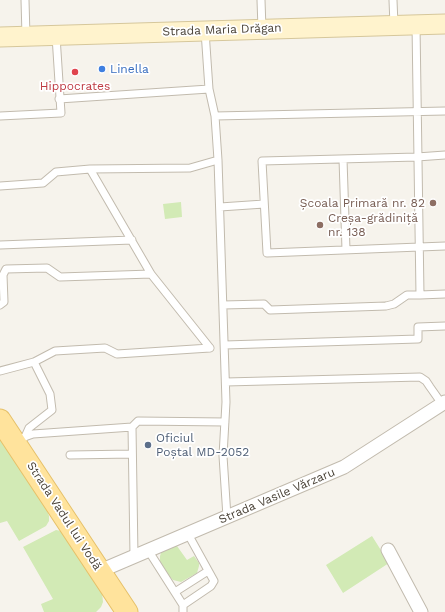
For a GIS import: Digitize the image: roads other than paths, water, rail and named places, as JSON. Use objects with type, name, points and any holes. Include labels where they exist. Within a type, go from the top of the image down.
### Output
[{"type":"main road","name":"Strada Maria Drăgan","points":[[0,37],[445,24]]},
{"type":"main road","name":"Strada Vadul lui Vodă","points":[[0,420],[19,438],[100,571],[127,612]]},
{"type":"street","name":"Strada Vasile Vărzaru","points":[[100,571],[344,467],[443,403]]},
{"type":"street","points":[[388,550],[421,612]]},
{"type":"lane","points":[[25,0],[26,36]]},
{"type":"lane","points":[[261,0],[262,29]]},
{"type":"lane","points":[[393,0],[394,25]]},
{"type":"lane","points":[[416,24],[416,112],[420,295]]},
{"type":"lane","points":[[205,30],[209,89],[215,116],[218,160],[226,382],[223,456],[227,517]]},
{"type":"lane","points":[[0,116],[60,114],[56,36]]},
{"type":"lane","points":[[59,99],[209,89]]},
{"type":"lane","points":[[215,116],[445,111]]},
{"type":"lane","points":[[445,155],[262,161],[267,253],[445,246]]},
{"type":"lane","points":[[344,159],[346,250]]},
{"type":"lane","points":[[0,186],[43,183],[56,172],[90,169],[190,168],[218,160]]},
{"type":"lane","points":[[0,371],[34,362],[55,351],[106,348],[116,354],[210,348],[151,274],[90,169]]},
{"type":"lane","points":[[220,207],[264,204]]},
{"type":"lane","points":[[0,245],[132,240]]},
{"type":"lane","points":[[0,305],[4,302],[1,275],[6,269],[46,268],[60,277],[151,274]]},
{"type":"lane","points":[[223,305],[264,304],[270,310],[386,306],[394,304],[407,295],[445,294]]},
{"type":"lane","points":[[225,345],[418,339],[418,327],[445,326]]},
{"type":"lane","points":[[19,438],[52,410],[50,394],[34,362]]},
{"type":"lane","points":[[226,382],[420,377],[426,381],[443,403]]},
{"type":"lane","points":[[19,438],[33,434],[132,427],[138,421],[225,422]]},
{"type":"lane","points":[[132,427],[134,556]]},
{"type":"lane","points":[[70,455],[132,454]]},
{"type":"lane","points":[[148,550],[175,592],[183,609],[213,584],[214,579],[188,534]]},
{"type":"lane","points":[[175,592],[208,571]]},
{"type":"place","name":"Linella","points":[[102,69]]},
{"type":"place","name":"Hippocrates","points":[[75,72]]},
{"type":"place","name":"Școala Primară nr. 82","points":[[433,203]]},
{"type":"place","name":"Creșa-grădiniță nr. 138","points":[[320,225]]},
{"type":"place","name":"Oficiul Poștal MD-2052","points":[[148,445]]}]
